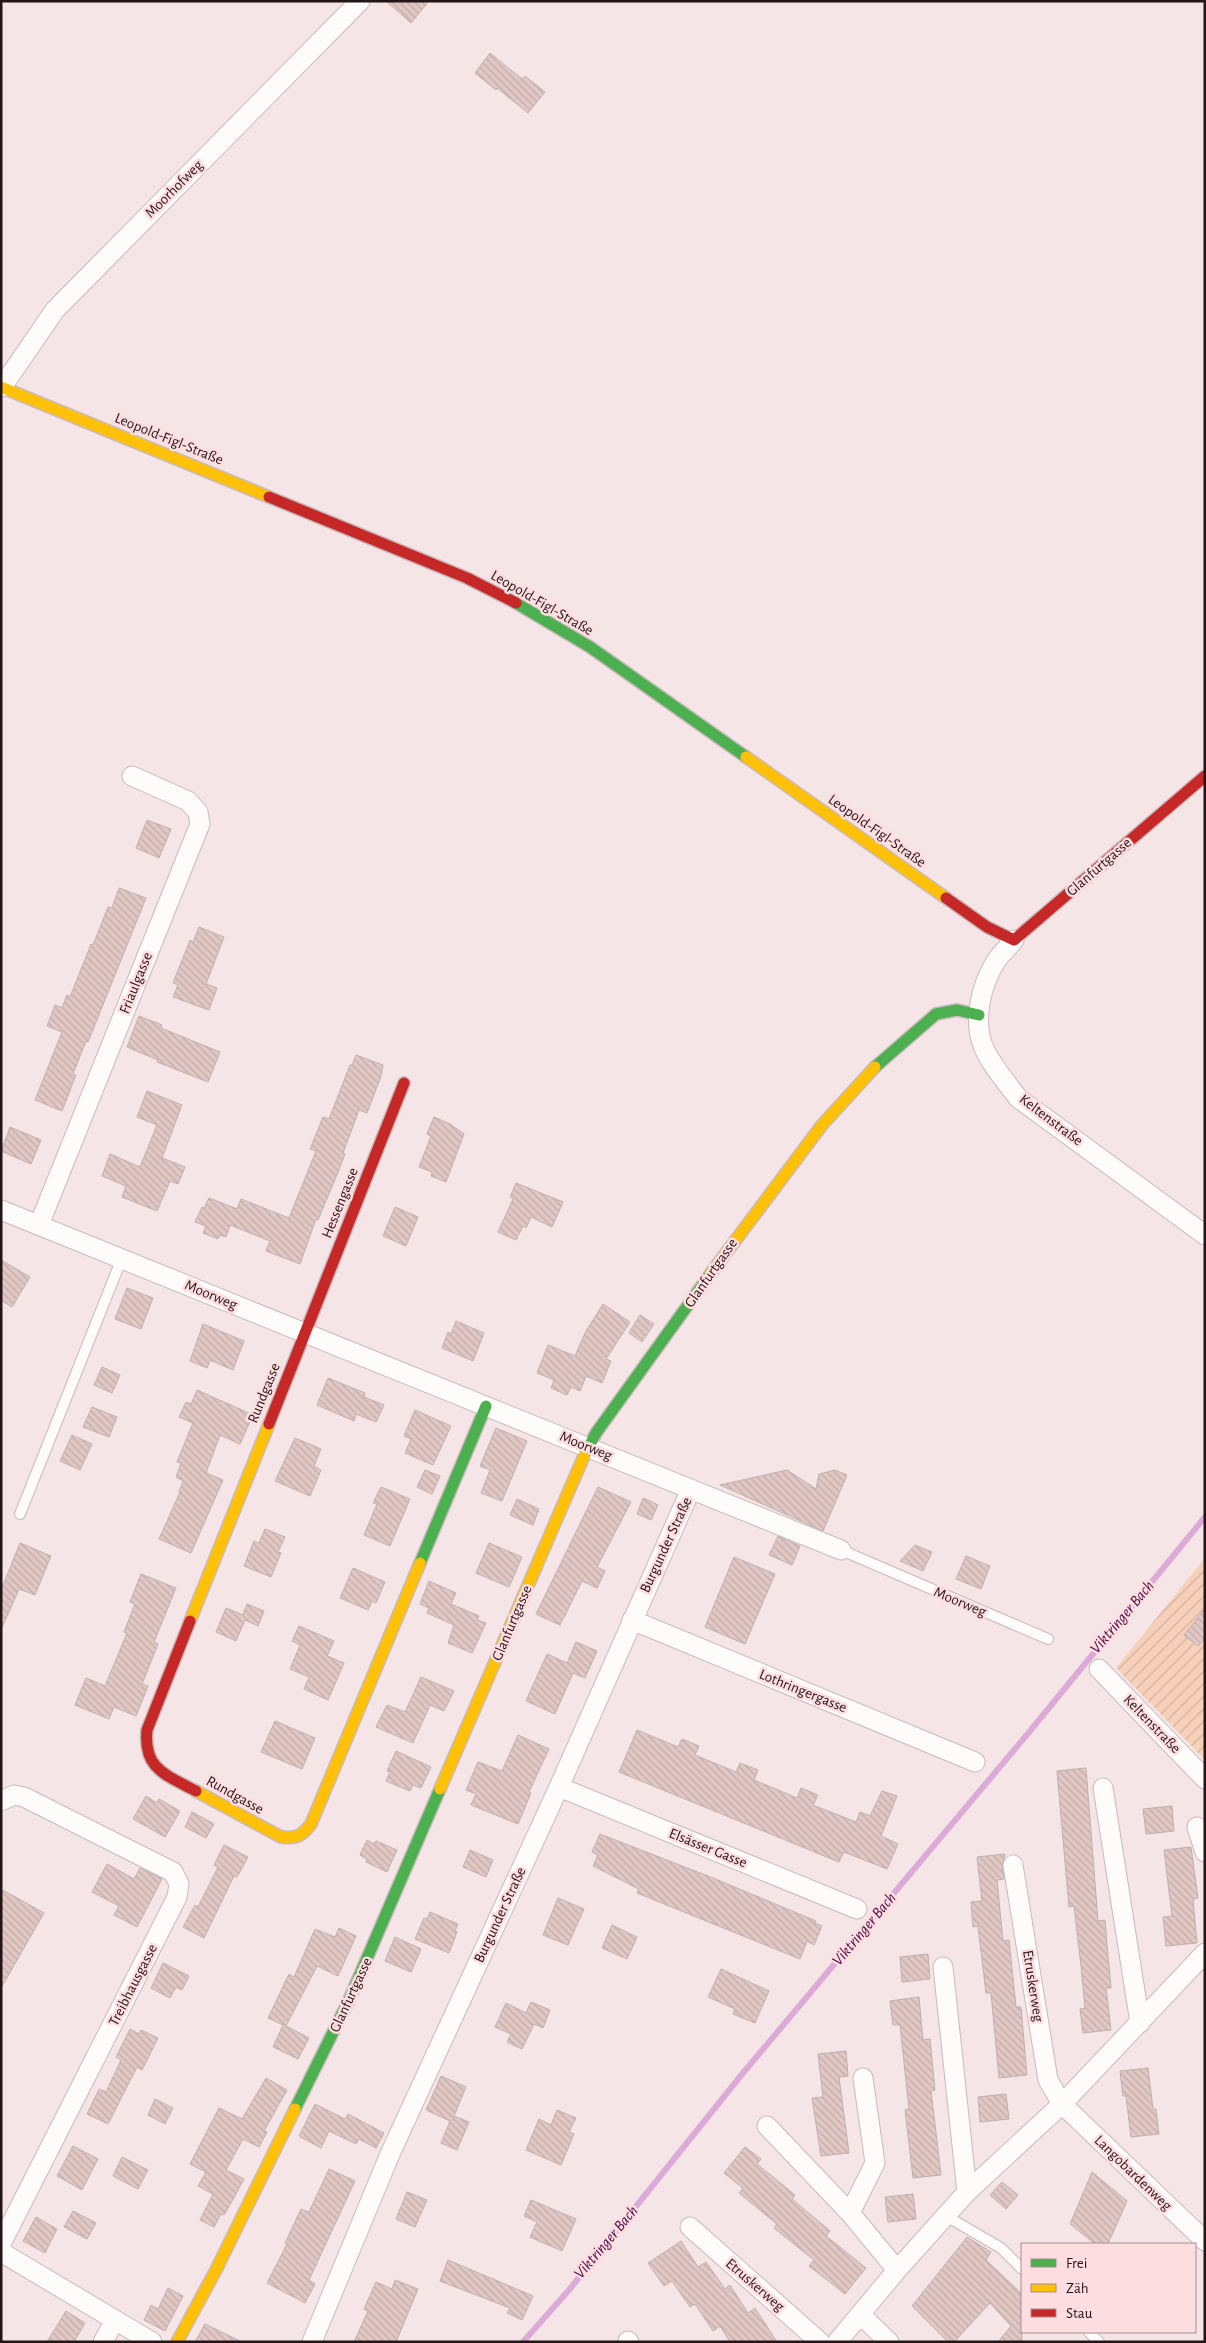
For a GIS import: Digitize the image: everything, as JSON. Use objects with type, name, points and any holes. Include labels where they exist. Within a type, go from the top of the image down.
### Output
[{"type":"street","name":"Moorhofweg","points":[[2,387],[55,310],[360,1]]},
{"type":"street","name":"Leopold-Figl-Straße","points":[[2,387],[466,578],[509,599],[590,647],[987,927],[1014,940]]},
{"type":"street","name":"Friaulgasse","points":[[39,1225],[200,824],[198,812],[188,801],[132,776]]},
{"type":"street","name":"Glanfurtgasse","points":[[996,960],[1014,940],[1205,776]]},
{"type":"street","name":"Keltenstraße","points":[[996,960],[982,993],[978,1015],[983,1046],[1000,1075],[1018,1098],[1205,1235]]},
{"type":"street","name":"Glanfurtgasse","points":[[177,2342],[216,2270],[349,2000],[588,1447],[735,1239],[822,1125],[877,1065],[936,1014],[957,1010],[978,1015]]},
{"type":"street","name":"Hessengasse","points":[[304,1334],[404,1083]]},
{"type":"street","name":"Moorweg","points":[[1,1210],[841,1550]]},
{"type":"street","name":"Rundgasse","points":[[304,1334],[147,1730],[145,1744],[148,1758],[158,1770],[282,1837],[295,1839],[303,1835],[311,1824],[486,1406]]},
{"type":"street","name":"Burgunder Straße","points":[[312,2342],[390,2154],[559,1787],[691,1489]]},
{"type":"street","name":"Lothringergasse","points":[[632,1620],[975,1762]]},
{"type":"street","name":"Keltenstraße","points":[[1099,1669],[1205,1779]]},
{"type":"street","name":"Elsässer Gasse","points":[[559,1787],[857,1910]]},
{"type":"street","points":[[1103,1788],[1140,2023]]},
{"type":"street","name":"Treibhausgasse","points":[[1,1801],[14,1795],[24,1797],[172,1872],[179,1884],[177,1897],[1,2244]]},
{"type":"street","points":[[1197,1827],[1205,1852]]},
{"type":"street","name":"Etruskerweg","points":[[1013,1865],[1048,2080],[1062,2104]]},
{"type":"street","points":[[837,2342],[897,2270],[967,2192],[1062,2104],[1205,1953]]},
{"type":"street","points":[[943,1967],[967,2192]]},
{"type":"street","points":[[850,2213],[876,2163],[863,2078]]},
{"type":"street","name":"Langobardenweg","points":[[1062,2104],[1205,2241]]},
{"type":"street","points":[[767,2126],[850,2213],[897,2270]]},
{"type":"street","name":"Etruskerweg","points":[[690,2227],[820,2342]]},
{"type":"street","points":[[1,2252],[152,2342]]},
{"type":"street","points":[[860,2314],[888,2342]]},
{"type":"street","points":[[103,2342],[115,2320]]},
{"type":"lane","points":[[20,1514],[122,1258]]},
{"type":"lane","name":"Moorweg","points":[[841,1550],[1048,1640]]},
{"type":"lane","points":[[946,2216],[1001,2248],[1021,2267]]},
{"type":"lane","points":[[1090,2333],[1099,2342]]},
{"type":"shaded area","points":[[1205,1558],[1205,1760],[1116,1668]]},
{"type":"building","points":[[386,1],[429,1],[411,23]]},
{"type":"building","points":[[490,53],[522,79],[525,76],[545,92],[528,113],[475,73]]},
{"type":"building","points":[[147,820],[171,829],[159,858],[136,848]]},
{"type":"building","points":[[119,888],[146,898],[88,1042],[86,1041],[73,1074],[76,1075],[62,1111],[35,1100],[62,1032],[47,1026],[55,1005],[62,1008],[67,995],[70,997],[91,944],[93,945],[108,907],[112,908]]},
{"type":"building","points":[[199,927],[224,937],[206,984],[217,988],[209,1010],[173,997],[178,985],[173,983],[190,940],[193,942]]},
{"type":"building","points":[[139,1016],[162,1025],[161,1028],[220,1052],[208,1082],[157,1062],[158,1060],[127,1047]]},
{"type":"building","points":[[356,1055],[383,1065],[381,1076],[367,1113],[359,1110],[343,1153],[345,1154],[318,1220],[316,1219],[300,1264],[266,1251],[270,1241],[230,1225],[226,1237],[220,1235],[218,1239],[203,1233],[206,1226],[195,1222],[202,1207],[204,1208],[209,1198],[237,1209],[241,1199],[289,1218],[316,1151],[310,1149],[323,1117],[329,1119],[350,1065],[352,1065]]},
{"type":"building","points":[[147,1091],[182,1105],[162,1158],[185,1167],[178,1184],[170,1181],[157,1211],[122,1197],[126,1186],[102,1176],[110,1154],[140,1167],[157,1125],[137,1117]]},
{"type":"building","points":[[434,1117],[450,1124],[464,1134],[446,1182],[431,1176],[432,1172],[419,1167],[431,1136],[427,1134]]},
{"type":"building","points":[[10,1127],[41,1140],[31,1164],[1,1151]]},
{"type":"building","points":[[516,1183],[563,1202],[552,1227],[531,1217],[526,1228],[523,1226],[516,1240],[498,1232],[513,1199],[510,1197]]},
{"type":"building","points":[[395,1207],[418,1217],[406,1246],[383,1236]]},
{"type":"building","points":[[1,1260],[30,1277],[12,1307],[1,1300]]},
{"type":"building","points":[[127,1288],[153,1298],[141,1329],[115,1319]]},
{"type":"building","points":[[603,1304],[630,1322],[606,1359],[611,1361],[602,1383],[586,1376],[580,1391],[571,1387],[567,1395],[551,1388],[554,1380],[537,1373],[548,1345],[575,1356],[586,1331]]},
{"type":"building","points":[[640,1315],[654,1324],[642,1342],[629,1333]]},
{"type":"building","points":[[456,1321],[484,1333],[473,1361],[442,1348],[448,1332],[451,1334]]},
{"type":"building","points":[[203,1324],[244,1341],[233,1370],[210,1360],[207,1368],[190,1361]]},
{"type":"building","points":[[102,1367],[120,1375],[112,1393],[94,1385]]},
{"type":"building","points":[[328,1378],[365,1393],[364,1397],[384,1405],[376,1422],[356,1414],[354,1421],[317,1405]]},
{"type":"building","points":[[197,1390],[253,1415],[240,1444],[220,1435],[206,1473],[223,1480],[191,1553],[159,1539],[180,1492],[183,1481],[176,1477],[181,1463],[177,1462],[193,1423],[179,1417],[186,1402],[191,1404]]},
{"type":"building","points":[[92,1407],[117,1417],[109,1437],[83,1427]]},
{"type":"building","points":[[415,1410],[451,1426],[433,1465],[405,1453],[411,1439],[404,1436]]},
{"type":"building","points":[[496,1428],[527,1441],[502,1501],[481,1493],[490,1470],[480,1466]]},
{"type":"building","points":[[72,1435],[92,1444],[80,1470],[60,1461]]},
{"type":"building","points":[[295,1438],[321,1449],[314,1466],[321,1470],[310,1496],[275,1481]]},
{"type":"building","points":[[425,1470],[440,1476],[432,1494],[417,1487]]},
{"type":"building","points":[[787,1470],[816,1489],[819,1474],[835,1470],[847,1475],[823,1531],[720,1485]]},
{"type":"building","points":[[381,1487],[410,1499],[390,1546],[364,1535],[377,1504],[373,1503]]},
{"type":"building","points":[[598,1487],[631,1502],[597,1567],[605,1571],[597,1588],[582,1581],[560,1625],[536,1614]]},
{"type":"building","points":[[643,1498],[658,1505],[651,1520],[637,1514]]},
{"type":"building","points":[[517,1499],[539,1509],[533,1525],[510,1515]]},
{"type":"building","points":[[265,1529],[285,1537],[278,1552],[281,1553],[271,1577],[244,1566],[254,1541],[259,1543]]},
{"type":"building","points":[[778,1536],[800,1546],[792,1565],[769,1555]]},
{"type":"building","points":[[20,1543],[51,1556],[35,1595],[19,1589],[1,1630],[1,1590]]},
{"type":"building","points":[[489,1543],[522,1557],[509,1587],[476,1573]]},
{"type":"building","points":[[915,1545],[932,1552],[923,1571],[900,1561]]},
{"type":"building","points":[[966,1556],[990,1566],[981,1589],[956,1579]]},
{"type":"building","points":[[734,1557],[775,1574],[745,1644],[705,1627]]},
{"type":"building","points":[[353,1568],[385,1582],[376,1603],[372,1601],[368,1610],[340,1598]]},
{"type":"building","points":[[141,1574],[176,1588],[154,1642],[158,1644],[142,1684],[148,1686],[136,1716],[114,1707],[109,1719],[75,1705],[86,1678],[105,1686],[127,1633],[124,1632],[135,1604],[130,1602]]},
{"type":"building","points":[[429,1581],[456,1593],[451,1604],[479,1616],[477,1620],[486,1623],[472,1653],[448,1643],[454,1625],[427,1613],[429,1608],[420,1604]]},
{"type":"building","points":[[247,1604],[264,1611],[258,1626],[245,1620],[236,1641],[216,1632],[226,1608],[243,1615]]},
{"type":"building","points":[[1205,1609],[1205,1638],[1198,1646],[1184,1635]]},
{"type":"building","points":[[299,1626],[334,1641],[327,1656],[344,1663],[328,1700],[304,1689],[309,1677],[290,1669],[300,1645],[292,1641]]},
{"type":"building","points":[[576,1642],[597,1651],[585,1678],[573,1673],[555,1714],[526,1701],[547,1654],[567,1663]]},
{"type":"building","points":[[421,1677],[454,1691],[444,1711],[430,1705],[413,1743],[376,1727],[387,1705],[405,1712]]},
{"type":"building","points":[[275,1721],[315,1738],[302,1769],[261,1752]]},
{"type":"building","points":[[637,1730],[678,1747],[682,1739],[699,1746],[695,1755],[736,1772],[740,1763],[758,1770],[754,1780],[797,1798],[801,1788],[818,1795],[813,1805],[856,1822],[860,1812],[870,1816],[882,1791],[897,1796],[881,1836],[898,1844],[887,1869],[844,1852],[839,1862],[619,1772]]},
{"type":"building","points":[[518,1735],[549,1749],[529,1792],[531,1793],[518,1824],[471,1805],[476,1794],[466,1790],[478,1762],[502,1771]]},
{"type":"building","points":[[396,1751],[431,1767],[421,1788],[413,1785],[410,1791],[386,1781],[390,1772],[387,1771]]},
{"type":"building","points":[[1086,1768],[1098,1921],[1105,1920],[1111,1988],[1106,1988],[1111,2030],[1083,2033],[1080,2009],[1085,2008],[1081,1966],[1074,1906],[1069,1907],[1057,1771]]},
{"type":"building","points":[[146,1796],[157,1803],[159,1799],[180,1811],[165,1837],[133,1819]]},
{"type":"building","points":[[1172,1806],[1174,1831],[1146,1834],[1143,1809]]},
{"type":"building","points":[[192,1812],[214,1824],[206,1838],[185,1827]]},
{"type":"building","points":[[600,1834],[816,1921],[815,1923],[822,1926],[814,1945],[807,1941],[800,1959],[637,1893],[639,1889],[593,1866],[598,1855],[592,1852]]},
{"type":"building","points":[[367,1840],[374,1844],[376,1841],[397,1850],[387,1872],[366,1862],[367,1859],[360,1855]]},
{"type":"building","points":[[224,1845],[248,1857],[237,1877],[234,1876],[204,1938],[183,1927],[195,1905],[198,1907],[218,1867],[214,1865]]},
{"type":"building","points":[[1191,1847],[1198,1898],[1193,1899],[1197,1943],[1166,1946],[1163,1917],[1172,1916],[1164,1850]]},
{"type":"building","points":[[470,1850],[493,1860],[486,1877],[463,1867]]},
{"type":"building","points":[[1005,1854],[1002,1866],[1004,1879],[997,1880],[1003,1941],[1009,1940],[1016,2007],[1021,2007],[1027,2075],[999,2078],[991,1993],[986,1993],[978,1926],[973,1927],[971,1902],[982,1901],[977,1857]]},
{"type":"building","points":[[107,1864],[134,1879],[140,1868],[162,1879],[137,1927],[114,1915],[119,1906],[92,1892]]},
{"type":"building","points":[[1,1889],[44,1913],[1,1988]]},
{"type":"building","points":[[558,1898],[584,1909],[568,1945],[543,1935]]},
{"type":"building","points":[[430,1912],[458,1924],[449,1953],[415,1939],[424,1918],[427,1919]]},
{"type":"building","points":[[612,1925],[637,1937],[627,1959],[602,1948]]},
{"type":"building","points":[[339,1928],[356,1936],[338,1976],[317,1966],[286,2026],[309,2038],[298,2059],[273,2047],[283,2025],[268,2018],[289,1974],[294,1977],[315,1929],[335,1937]]},
{"type":"building","points":[[395,1937],[421,1949],[411,1972],[385,1961]]},
{"type":"building","points":[[928,1954],[930,1979],[902,1982],[900,1957]]},
{"type":"building","points":[[163,1963],[189,1976],[182,1990],[176,1987],[170,1998],[151,1988]]},
{"type":"building","points":[[721,1969],[769,1991],[755,2023],[733,2014],[735,2009],[708,1997]]},
{"type":"building","points":[[919,1997],[923,2040],[930,2039],[935,2090],[931,2091],[941,2175],[913,2178],[905,2110],[909,2109],[900,2025],[893,2025],[890,2001]]},
{"type":"building","points":[[531,2002],[550,2010],[543,2028],[534,2024],[522,2049],[507,2042],[511,2034],[495,2027],[506,2003],[526,2013]]},
{"type":"building","points":[[130,2029],[139,2034],[141,2030],[158,2038],[142,2070],[137,2067],[108,2124],[87,2114],[99,2089],[106,2092],[121,2060],[116,2057]]},
{"type":"building","points":[[846,2051],[848,2076],[839,2077],[849,2153],[821,2156],[812,2098],[823,2097],[818,2054]]},
{"type":"building","points":[[1148,2068],[1153,2109],[1156,2109],[1159,2134],[1131,2137],[1126,2096],[1123,2096],[1120,2071]]},
{"type":"building","points":[[441,2076],[466,2087],[454,2116],[469,2122],[457,2150],[441,2143],[450,2121],[426,2110]]},
{"type":"building","points":[[266,2078],[287,2090],[264,2131],[267,2132],[259,2147],[243,2139],[226,2170],[244,2179],[224,2215],[221,2214],[214,2227],[200,2220],[213,2194],[198,2186],[206,2172],[190,2164],[219,2108],[242,2119]]},
{"type":"building","points":[[1006,2094],[1009,2119],[980,2122],[978,2097]]},
{"type":"building","points":[[155,2099],[173,2108],[165,2124],[148,2115]]},
{"type":"building","points":[[315,2104],[345,2119],[348,2114],[384,2133],[376,2148],[359,2139],[356,2144],[329,2131],[321,2148],[299,2136]]},
{"type":"building","points":[[557,2110],[576,2118],[569,2132],[574,2134],[561,2165],[526,2150],[539,2119],[551,2125]]},
{"type":"building","points":[[73,2146],[98,2159],[82,2190],[57,2176]]},
{"type":"building","points":[[745,2147],[761,2159],[757,2164],[795,2195],[792,2199],[830,2231],[826,2236],[866,2268],[845,2294],[809,2266],[814,2260],[774,2228],[777,2224],[739,2193],[743,2188],[724,2173]]},
{"type":"building","points":[[122,2157],[148,2170],[138,2189],[113,2176]]},
{"type":"building","points":[[329,2169],[355,2181],[309,2280],[315,2284],[305,2303],[267,2283],[287,2244],[285,2243],[301,2209],[309,2212]]},
{"type":"building","points":[[1092,2172],[1127,2201],[1108,2243],[1094,2243],[1070,2224]]},
{"type":"building","points":[[1002,2182],[1018,2195],[1006,2209],[990,2195]]},
{"type":"building","points":[[407,2192],[427,2200],[415,2227],[396,2219]]},
{"type":"building","points":[[913,2194],[916,2219],[888,2222],[885,2197]]},
{"type":"building","points":[[531,2200],[576,2219],[562,2251],[530,2237],[537,2222],[524,2216]]},
{"type":"building","points":[[73,2211],[96,2223],[87,2239],[64,2227]]},
{"type":"building","points":[[36,2217],[57,2229],[45,2253],[23,2241]]},
{"type":"building","points":[[967,2237],[991,2252],[986,2260],[1021,2293],[1022,2342],[998,2342],[1011,2326],[990,2303],[954,2342],[948,2342],[912,2306]]},
{"type":"building","points":[[681,2241],[698,2267],[706,2262],[725,2289],[730,2285],[748,2313],[755,2308],[777,2342],[730,2342],[720,2326],[713,2331],[695,2304],[690,2307],[672,2281],[664,2286],[648,2263]]},
{"type":"building","points":[[448,2260],[533,2296],[522,2320],[507,2313],[510,2308],[440,2281]]},
{"type":"building","points":[[395,2280],[418,2289],[396,2342],[354,2342],[368,2311],[364,2309],[376,2282],[392,2289]]},
{"type":"building","points":[[168,2288],[183,2296],[165,2331],[144,2320],[151,2305],[158,2309]]},
{"type":"building","points":[[66,2311],[85,2323],[74,2342],[47,2342]]},
{"type":"building","points":[[205,2324],[242,2342],[195,2342]]},
{"type":"waterway","name":"Viktringer Bach","points":[[523,2342],[569,2290],[743,2073],[1030,1731],[1205,1517]]},
{"type":"traffic: fast","points":[[516,603],[590,647],[746,757]]},
{"type":"traffic: fast","points":[[875,1067],[936,1014],[957,1010],[979,1015]]},
{"type":"traffic: fast","points":[[584,1456],[596,1433],[711,1273]]},
{"type":"traffic: fast","points":[[420,1563],[486,1406]]},
{"type":"traffic: fast","points":[[295,2109],[349,2000],[440,1789]]},
{"type":"traffic: slow","points":[[1,387],[269,497]]},
{"type":"traffic: slow","points":[[746,757],[946,898]]},
{"type":"traffic: slow","points":[[711,1273],[822,1125],[875,1067]]},
{"type":"traffic: slow","points":[[190,1621],[269,1424]]},
{"type":"traffic: slow","points":[[440,1789],[584,1456]]},
{"type":"traffic: slow","points":[[196,1791],[281,1837],[291,1838],[305,1831],[311,1824],[420,1563]]},
{"type":"traffic: slow","points":[[177,2342],[216,2270],[295,2109]]},
{"type":"traffic: jam","points":[[269,497],[467,578],[516,603]]},
{"type":"traffic: jam","points":[[946,898],[987,927],[1014,940],[1205,776]]},
{"type":"traffic: jam","points":[[269,1424],[404,1083]]},
{"type":"traffic: jam","points":[[190,1621],[147,1730],[147,1743],[149,1754],[159,1769],[166,1775],[196,1791]]}]
